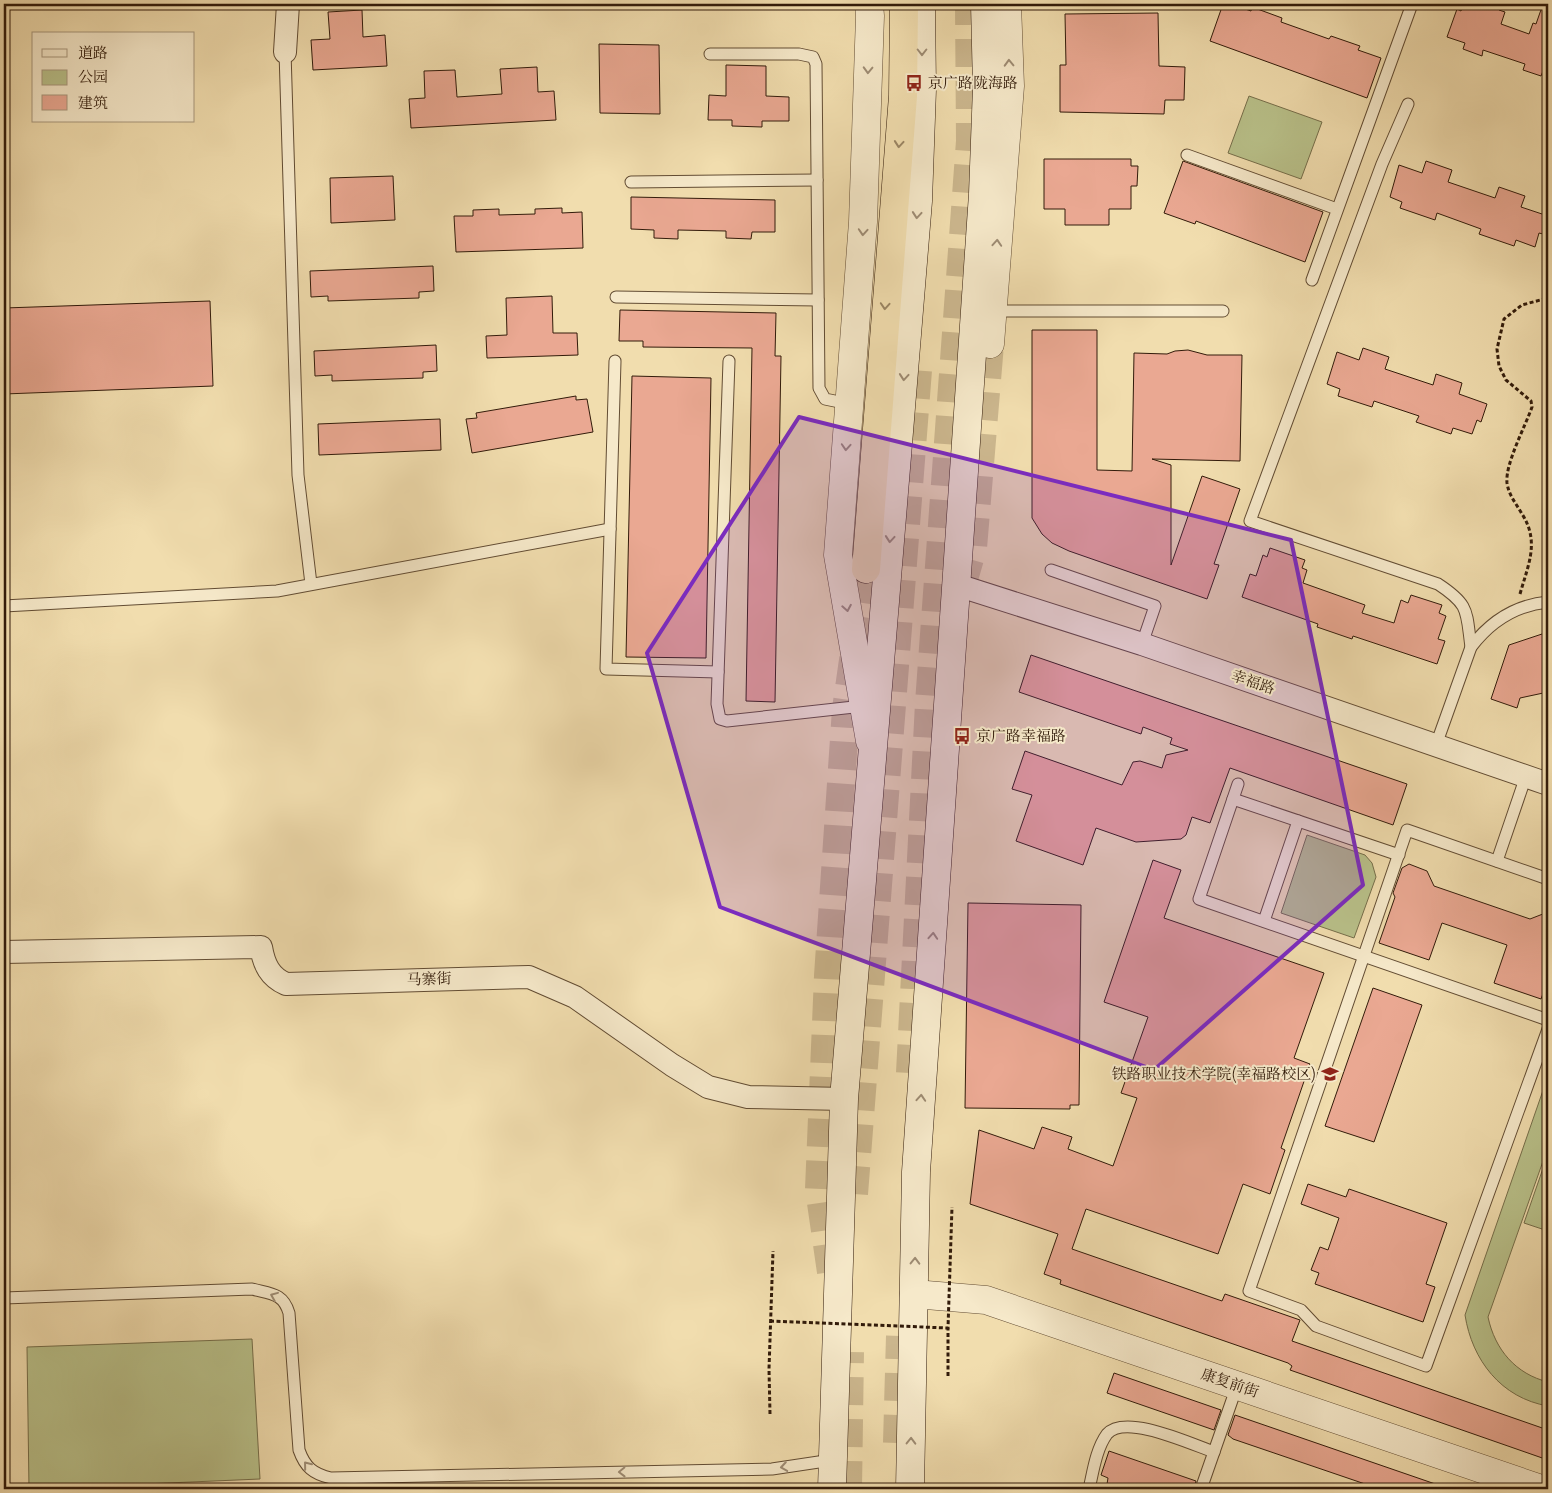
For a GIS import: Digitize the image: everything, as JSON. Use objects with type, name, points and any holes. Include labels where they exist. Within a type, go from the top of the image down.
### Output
[{"type":"highway","points":[[866,569],[903,96],[904,4]]},
{"type":"main road","points":[[868,4],[870,16],[863,222],[838,555],[863,706],[873,752]]},
{"type":"main road","points":[[832,1489],[844,1099],[918,201],[922,88],[921,4]]},
{"type":"main road","points":[[910,1489],[916,1172],[984,165],[987,87],[985,4]]},
{"type":"main road","points":[[990,344],[1010,86],[1006,4]]},
{"type":"main road","name":"康复前街","points":[[914,1294],[986,1300],[1541,1489]]},
{"type":"street","points":[[285,52],[288,4]]},
{"type":"street","name":"幸福路","points":[[957,585],[1142,644],[1548,784]]},
{"type":"street","name":"马寨街","points":[[4,952],[261,947],[262,956],[273,978],[286,984],[529,977],[575,997],[672,1065],[708,1087],[748,1097],[844,1099]]},
{"type":"lane","points":[[1312,280],[1412,4]]},
{"type":"lane","points":[[285,52],[298,475],[311,584]]},
{"type":"lane","points":[[710,54],[799,54],[813,57],[816,64],[819,388],[825,399],[849,404]]},
{"type":"lane","points":[[1408,104],[1378,174],[1250,521],[1438,584],[1458,598],[1463,605],[1471,647]]},
{"type":"lane","points":[[1187,155],[1337,209]]},
{"type":"lane","points":[[631,182],[817,180]]},
{"type":"lane","points":[[616,297],[818,300]]},
{"type":"lane","points":[[992,312],[1223,311]]},
{"type":"lane","points":[[615,362],[606,669],[718,672]]},
{"type":"lane","points":[[729,362],[717,704],[720,719],[726,721],[863,706]]},
{"type":"lane","points":[[4,606],[277,591],[610,528]]},
{"type":"lane","points":[[1051,570],[1155,606],[1142,644]]},
{"type":"lane","points":[[1436,745],[1471,647],[1481,634],[1497,620],[1517,609],[1548,602]]},
{"type":"lane","points":[[1497,861],[1526,776]]},
{"type":"lane","points":[[1238,784],[1199,899],[1548,1020]]},
{"type":"lane","points":[[1233,798],[1399,855]]},
{"type":"lane","points":[[1264,921],[1298,821]]},
{"type":"lane","points":[[1548,879],[1407,830],[1248,1291],[1301,1310],[1316,1326],[1426,1366],[1548,1029]]},
{"type":"lane","points":[[4,1298],[252,1289],[276,1295],[286,1302],[290,1313],[299,1450],[303,1463],[316,1475],[340,1478],[772,1469],[832,1460]]},
{"type":"lane","points":[[1201,1489],[1237,1386]]},
{"type":"lane","points":[[1088,1489],[1097,1455],[1106,1435],[1114,1428],[1126,1425],[1142,1428],[1214,1452]]},
{"type":"path","points":[[1517,609],[1533,546],[1530,529],[1510,497],[1508,475],[1532,407],[1531,401],[1506,380],[1499,366],[1497,349],[1504,319],[1522,305],[1544,299],[1548,295]]},
{"type":"path","points":[[948,1376],[952,1208]]},
{"type":"path","points":[[770,1414],[769,1369],[773,1250]]},
{"type":"path","points":[[770,1321],[948,1328]]},
{"type":"highlighted area","points":[[799,417],[1291,540],[1363,885],[1154,1070],[720,907],[647,653]]},
{"type":"green space","points":[[1249,96],[1322,122],[1301,179],[1228,153]]},
{"type":"green space","points":[[1307,835],[1365,855],[1372,863],[1376,877],[1354,938],[1281,913]]},
{"type":"green space","points":[[1548,1076],[1548,1147],[1488,1317],[1496,1340],[1509,1359],[1526,1373],[1548,1382],[1548,1406],[1531,1402],[1516,1395],[1491,1374],[1474,1347],[1465,1315]]},
{"type":"green space","points":[[1548,1154],[1548,1231],[1524,1223]]},
{"type":"green space","points":[[252,1339],[260,1479],[29,1489],[27,1347]]},
{"type":"building","points":[[1223,4],[1231,4],[1251,11],[1252,7],[1282,18],[1281,22],[1329,39],[1331,36],[1360,46],[1358,50],[1381,58],[1367,98],[1210,41]]},
{"type":"building","points":[[1464,4],[1502,4],[1499,10],[1505,12],[1501,24],[1529,34],[1533,23],[1536,24],[1543,4],[1548,4],[1548,72],[1543,71],[1541,76],[1523,70],[1525,64],[1483,50],[1482,56],[1463,49],[1465,43],[1447,37],[1457,9],[1461,11]]},
{"type":"building","points":[[362,10],[363,37],[385,35],[387,66],[313,70],[311,40],[330,39],[328,12]]},
{"type":"building","points":[[1158,13],[1159,66],[1185,67],[1184,100],[1165,100],[1164,114],[1060,112],[1060,65],[1066,65],[1065,14]]},
{"type":"building","points":[[599,44],[659,45],[660,114],[600,113]]},
{"type":"building","points":[[726,65],[766,66],[766,96],[789,97],[789,121],[762,121],[762,127],[732,126],[732,120],[708,120],[709,95],[726,96]]},
{"type":"building","points":[[537,67],[538,92],[554,91],[556,120],[411,128],[409,99],[425,98],[424,71],[455,70],[457,97],[502,94],[500,69]]},
{"type":"building","points":[[1044,159],[1131,159],[1131,166],[1138,166],[1137,186],[1131,186],[1131,209],[1109,209],[1109,225],[1065,225],[1065,209],[1044,209]]},
{"type":"building","points":[[1183,161],[1323,212],[1305,262],[1196,221],[1195,224],[1164,213]]},
{"type":"building","points":[[1426,161],[1452,170],[1448,182],[1495,198],[1499,187],[1525,196],[1521,207],[1548,216],[1543,234],[1539,233],[1535,247],[1516,240],[1514,246],[1479,234],[1481,229],[1437,213],[1435,220],[1400,208],[1402,202],[1390,197],[1399,165],[1422,173]]},
{"type":"building","points":[[393,176],[395,220],[331,223],[330,178]]},
{"type":"building","points":[[631,197],[775,200],[775,232],[752,232],[751,239],[726,238],[726,231],[678,230],[678,239],[654,238],[654,230],[631,229]]},
{"type":"building","points":[[562,208],[562,213],[582,212],[583,248],[456,252],[454,216],[473,216],[473,210],[499,209],[499,215],[535,214],[535,209]]},
{"type":"building","points":[[433,266],[434,291],[419,292],[419,298],[328,301],[328,296],[311,297],[310,271]]},
{"type":"building","points":[[552,296],[553,333],[577,333],[578,355],[487,358],[486,336],[507,335],[506,298]]},
{"type":"building","points":[[210,301],[213,386],[4,394],[4,308]]},
{"type":"building","points":[[620,310],[776,313],[775,356],[781,356],[775,702],[746,701],[752,348],[643,347],[643,341],[619,341]]},
{"type":"building","points":[[1032,330],[1097,330],[1097,470],[1132,471],[1134,353],[1167,354],[1188,350],[1207,355],[1242,355],[1240,461],[1152,459],[1171,465],[1171,565],[1202,476],[1240,489],[1214,564],[1219,565],[1207,599],[1069,551],[1052,543],[1042,534],[1032,518]]},
{"type":"building","points":[[436,345],[437,371],[423,372],[423,378],[332,381],[332,375],[315,376],[314,351]]},
{"type":"building","points":[[1363,348],[1389,357],[1385,369],[1433,385],[1436,374],[1462,383],[1459,394],[1487,404],[1481,422],[1477,420],[1472,434],[1453,428],[1451,434],[1416,422],[1419,416],[1374,401],[1372,407],[1338,396],[1340,389],[1327,384],[1337,352],[1359,360]]},
{"type":"building","points":[[632,376],[711,378],[706,658],[626,657]]},
{"type":"building","points":[[576,396],[576,400],[587,399],[593,432],[472,453],[466,419],[477,418],[476,413]]},
{"type":"building","points":[[440,419],[441,450],[319,455],[318,424]]},
{"type":"building","points":[[1270,548],[1305,560],[1302,568],[1307,570],[1303,583],[1365,605],[1362,613],[1394,623],[1401,600],[1408,603],[1411,595],[1442,605],[1439,613],[1446,616],[1438,639],[1445,641],[1437,664],[1353,636],[1352,639],[1317,627],[1318,624],[1242,597],[1250,574],[1256,576],[1263,555],[1267,557]]},
{"type":"building","points":[[1548,632],[1548,692],[1520,698],[1517,708],[1491,699],[1509,645]]},
{"type":"building","points":[[1031,655],[1407,784],[1393,825],[1230,768],[1210,823],[1192,817],[1186,835],[1181,839],[1136,842],[1096,828],[1083,865],[1016,841],[1032,795],[1012,789],[1025,751],[1122,785],[1133,762],[1140,761],[1162,768],[1166,755],[1188,750],[1170,744],[1172,738],[1143,727],[1141,734],[1019,692]]},
{"type":"building","points":[[1153,860],[1181,870],[1164,918],[1324,973],[1294,1058],[1310,1064],[1281,1148],[1285,1150],[1270,1194],[1243,1184],[1218,1254],[1086,1209],[1072,1249],[1222,1301],[1225,1294],[1300,1320],[1292,1341],[1548,1430],[1548,1460],[1290,1370],[1292,1366],[1288,1363],[1060,1284],[1061,1280],[1044,1274],[1058,1234],[970,1204],[979,1130],[1034,1149],[1042,1127],[1072,1137],[1068,1149],[1113,1166],[1137,1098],[1121,1093],[1148,1017],[1104,1002]]},
{"type":"building","points":[[1409,864],[1427,871],[1434,886],[1530,919],[1548,912],[1548,980],[1541,999],[1494,983],[1507,945],[1442,923],[1429,960],[1379,943],[1395,897],[1393,893],[1402,868]]},
{"type":"building","points":[[968,903],[1081,905],[1079,1105],[1070,1105],[1070,1109],[965,1108]]},
{"type":"building","points":[[1373,988],[1422,1005],[1374,1142],[1325,1126]]},
{"type":"building","points":[[1308,1184],[1346,1197],[1349,1189],[1447,1223],[1426,1284],[1435,1287],[1423,1322],[1315,1284],[1319,1273],[1311,1270],[1320,1247],[1328,1250],[1339,1218],[1301,1204]]},
{"type":"building","points":[[1114,1373],[1221,1410],[1214,1430],[1107,1393]]},
{"type":"building","points":[[1235,1415],[1444,1487],[1444,1489],[1366,1489],[1368,1485],[1233,1439],[1228,1435]]},
{"type":"building","points":[[1109,1451],[1196,1481],[1194,1489],[1123,1489],[1107,1484],[1108,1478],[1101,1475]]},
{"type":"tunnel","points":[[910,1073],[929,703],[970,141],[969,4]]},
{"type":"tunnel","points":[[962,586],[973,548],[990,344]]},
{"type":"tunnel","points":[[854,1194],[918,370]]},
{"type":"tunnel","points":[[831,1272],[819,1189],[828,976],[846,709],[866,569]]},
{"type":"tunnel","points":[[897,1443],[900,1336]]},
{"type":"tunnel","points":[[848,1489],[850,1352]]},
{"type":"place","name":"京广路陇海路","points":[[914,83]]},
{"type":"place","name":"京广路幸福路","points":[[962,736]]},
{"type":"place","name":"铁路职业技术学院(幸福路校区)","points":[[1330,1074]]}]
